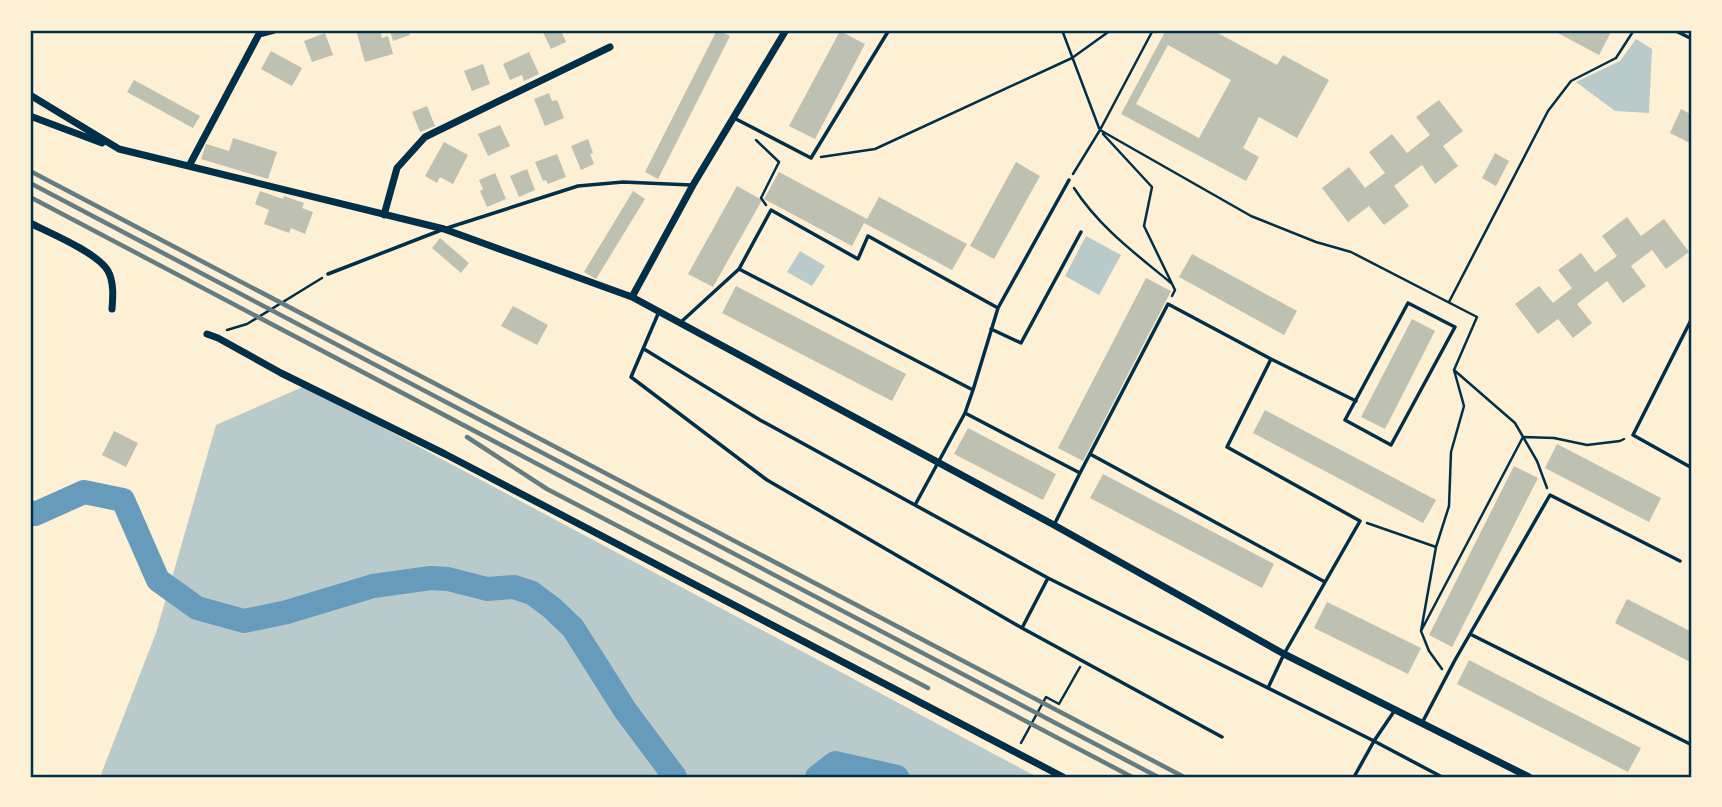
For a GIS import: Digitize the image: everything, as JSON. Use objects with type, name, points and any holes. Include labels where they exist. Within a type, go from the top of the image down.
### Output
[{"type":"street","points":[[189,166],[259,34],[274,30]]},
{"type":"street","points":[[632,297],[693,185],[786,30]]},
{"type":"street","points":[[384,215],[397,168],[425,137],[610,47]]},
{"type":"street","points":[[30,96],[120,149]]},
{"type":"street","points":[[30,116],[120,149],[444,229],[632,297],[939,462],[1284,654],[1529,777]]},
{"type":"street","points":[[30,223],[94,256],[108,270],[112,309]]},
{"type":"street","points":[[207,334],[445,454],[1063,777]]},
{"type":"lane","points":[[734,118],[811,158],[889,30]]},
{"type":"lane","points":[[1674,30],[1692,39]]},
{"type":"lane","points":[[915,505],[965,413],[998,308],[1069,180]]},
{"type":"lane","points":[[328,274],[444,229],[578,186],[623,182],[693,185]]},
{"type":"lane","points":[[680,323],[739,269],[771,210],[858,259],[868,236],[998,308]]},
{"type":"lane","points":[[992,329],[1021,342],[1081,232]]},
{"type":"lane","points":[[739,269],[973,390]]},
{"type":"lane","points":[[1408,303],[1455,327],[1391,445],[1345,420],[1356,401],[1408,303]]},
{"type":"lane","points":[[1054,525],[1168,304],[1356,401]]},
{"type":"lane","points":[[659,312],[631,377],[767,480],[1023,628],[1222,737]]},
{"type":"lane","points":[[1692,318],[1633,435],[1692,468]]},
{"type":"lane","points":[[643,349],[760,420],[1048,578],[1442,777]]},
{"type":"lane","points":[[1268,688],[1284,654],[1360,521],[1227,447],[1271,359]]},
{"type":"lane","points":[[965,413],[1080,473]]},
{"type":"lane","points":[[1090,454],[1325,582]]},
{"type":"lane","points":[[1422,724],[1550,495],[1680,561]]},
{"type":"lane","points":[[1023,628],[1048,578]]},
{"type":"lane","points":[[1470,634],[1692,744]]},
{"type":"lane","points":[[1354,777],[1395,710]]},
{"type":"path","points":[[1062,30],[1100,130],[1152,187],[1144,226],[1175,290],[1168,304]]},
{"type":"path","points":[[811,158],[875,149],[1072,58],[1111,30]]},
{"type":"path","points":[[1153,30],[1100,130],[1069,180],[1083,203],[1111,234],[1171,283]]},
{"type":"path","points":[[1449,302],[1549,111],[1572,81],[1616,58],[1634,30]]},
{"type":"path","points":[[1100,130],[1251,216],[1316,242],[1351,252],[1477,317],[1454,370],[1464,406],[1451,452],[1449,506],[1436,547],[1421,631],[1429,651],[1447,675]]},
{"type":"path","points":[[752,136],[779,162],[761,198],[771,210]]},
{"type":"path","points":[[218,338],[228,329],[247,324],[328,274]]},
{"type":"path","points":[[1454,370],[1515,423],[1537,461],[1550,495]]},
{"type":"path","points":[[1523,437],[1554,438],[1587,445],[1620,441],[1633,435]]},
{"type":"path","points":[[1421,631],[1523,437]]},
{"type":"path","points":[[1360,521],[1436,547]]},
{"type":"path","points":[[1015,752],[1046,698],[1059,704],[1083,661]]},
{"type":"shaded area","points":[[1636,39],[1652,49],[1649,113],[1615,111],[1576,82],[1620,61]]},
{"type":"shaded area","points":[[1086,236],[1121,255],[1099,295],[1065,276]]},
{"type":"shaded area","points":[[800,251],[825,266],[812,286],[787,272]]},
{"type":"shaded area","points":[[305,386],[1037,777],[100,777],[156,633],[216,425]]},
{"type":"building","points":[[356,30],[380,30],[382,38],[388,36],[393,54],[365,62]]},
{"type":"building","points":[[390,30],[409,30],[410,35],[393,41]]},
{"type":"building","points":[[542,30],[568,30],[562,33],[566,42],[551,49]]},
{"type":"building","points":[[717,30],[730,36],[658,179],[645,172]]},
{"type":"building","points":[[1166,30],[1212,30],[1277,65],[1283,55],[1329,80],[1297,138],[1259,117],[1243,148],[1259,157],[1246,181],[1121,114]],"holes":[[[1168,45],[1231,80],[1199,138],[1136,104]]]},
{"type":"building","points":[[1552,30],[1606,30],[1611,32],[1599,55]]},
{"type":"building","points":[[840,31],[865,44],[815,139],[789,126]]},
{"type":"building","points":[[325,33],[333,55],[312,62],[304,41]]},
{"type":"building","points":[[271,51],[302,68],[292,86],[261,69]]},
{"type":"building","points":[[529,52],[539,74],[524,81],[522,75],[510,80],[503,64]]},
{"type":"building","points":[[483,64],[490,84],[472,91],[464,71]]},
{"type":"building","points":[[134,80],[200,116],[193,128],[127,92]]},
{"type":"building","points":[[549,93],[552,101],[557,100],[564,118],[545,126],[534,99]]},
{"type":"building","points":[[1439,100],[1463,131],[1443,146],[1458,166],[1435,184],[1422,165],[1394,186],[1409,206],[1384,225],[1369,206],[1348,222],[1322,188],[1349,167],[1365,188],[1385,173],[1369,152],[1392,134],[1407,153],[1430,135],[1416,117]]},
{"type":"building","points":[[427,106],[435,126],[420,132],[412,112]]},
{"type":"building","points":[[1681,109],[1692,115],[1692,144],[1670,133]]},
{"type":"building","points":[[500,125],[510,146],[488,156],[478,134]]},
{"type":"building","points":[[233,138],[277,152],[268,179],[201,159],[206,144],[229,151]]},
{"type":"building","points":[[588,139],[594,164],[581,170],[571,146]]},
{"type":"building","points":[[444,142],[468,155],[453,184],[440,177],[437,183],[425,176]]},
{"type":"building","points":[[1495,153],[1509,161],[1496,186],[1482,178]]},
{"type":"building","points":[[557,154],[566,177],[548,184],[546,180],[543,181],[535,162]]},
{"type":"building","points":[[1016,162],[1040,176],[994,259],[970,246]]},
{"type":"building","points":[[527,169],[535,190],[519,197],[510,176]]},
{"type":"building","points":[[779,172],[867,219],[879,197],[967,244],[952,270],[864,223],[852,246],[764,199]]},
{"type":"building","points":[[495,173],[506,199],[487,207],[480,191],[483,189],[479,180]]},
{"type":"building","points":[[737,186],[762,200],[713,287],[688,274]]},
{"type":"building","points":[[260,191],[304,203],[302,208],[313,212],[305,234],[291,228],[289,233],[264,224],[269,210],[255,204]]},
{"type":"building","points":[[633,191],[645,199],[596,279],[584,272]]},
{"type":"building","points":[[1627,217],[1641,236],[1664,219],[1689,252],[1666,269],[1652,250],[1631,266],[1646,286],[1623,303],[1607,281],[1577,304],[1592,323],[1573,338],[1558,319],[1538,334],[1515,304],[1539,286],[1553,303],[1572,288],[1558,270],[1581,253],[1595,272],[1617,256],[1602,236]]},
{"type":"building","points":[[440,238],[469,263],[461,273],[432,248]]},
{"type":"building","points":[[1192,254],[1297,311],[1284,335],[1179,277]]},
{"type":"building","points":[[1146,278],[1171,291],[1083,461],[1058,448]]},
{"type":"building","points":[[736,286],[906,374],[892,401],[722,313]]},
{"type":"building","points":[[513,306],[548,325],[537,345],[501,326]]},
{"type":"building","points":[[1412,319],[1435,331],[1385,429],[1361,417]]},
{"type":"building","points":[[1265,410],[1436,500],[1423,523],[1253,433]]},
{"type":"building","points":[[968,428],[1056,474],[1043,500],[954,454]]},
{"type":"building","points":[[114,431],[138,443],[126,467],[102,455]]},
{"type":"building","points":[[1557,444],[1661,498],[1649,522],[1545,468]]},
{"type":"building","points":[[1514,466],[1538,478],[1452,647],[1429,635]]},
{"type":"building","points":[[1103,474],[1274,564],[1262,588],[1090,498]]},
{"type":"building","points":[[1627,599],[1692,632],[1692,663],[1615,623]]},
{"type":"building","points":[[1327,602],[1421,648],[1408,674],[1314,628]]},
{"type":"building","points":[[1469,660],[1641,748],[1628,772],[1457,684]]},
{"type":"waterway","points":[[30,512],[35,514],[84,492],[123,500],[158,580],[197,608],[244,621],[287,612],[373,586],[431,578],[448,579],[487,589],[514,587],[532,593],[573,628],[625,710],[675,777]]},
{"type":"waterway","points":[[817,777],[835,763],[897,777]]},
{"type":"railway","points":[[30,171],[1184,777]]},
{"type":"railway","points":[[30,183],[1158,777]]},
{"type":"railway","points":[[30,197],[1132,777]]},
{"type":"railway","points":[[467,437],[547,489],[928,688]]}]
